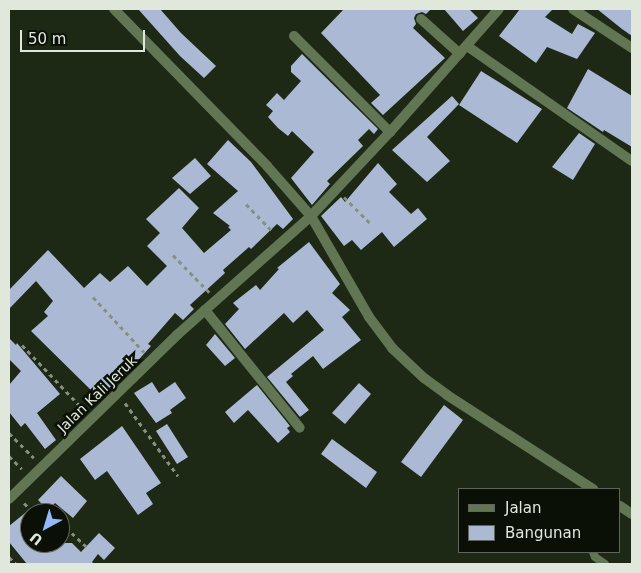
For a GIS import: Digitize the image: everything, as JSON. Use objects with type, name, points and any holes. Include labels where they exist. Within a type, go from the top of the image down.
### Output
[{"type":"street","points":[[114,9],[262,161],[311,216],[369,317],[392,348],[408,364],[447,395],[591,488]]},
{"type":"street","name":"Jalan Kali Jeruk","points":[[9,499],[151,360],[311,216],[390,132],[499,9]]},
{"type":"street","points":[[573,9],[632,48]]},
{"type":"street","points":[[421,19],[460,54]]},
{"type":"street","points":[[294,36],[390,132]]},
{"type":"street","points":[[467,46],[632,161]]},
{"type":"street","points":[[205,310],[300,428]]},
{"type":"street","points":[[621,507],[632,514]]},
{"type":"lane","points":[[593,553],[595,557],[604,564]]},
{"type":"path","points":[[337,189],[372,224]]},
{"type":"path","points":[[246,204],[282,242]]},
{"type":"path","points":[[173,254],[216,300]]},
{"type":"path","points":[[93,297],[151,360]]},
{"type":"path","points":[[22,345],[92,418]]},
{"type":"path","points":[[118,393],[178,476]]},
{"type":"path","points":[[9,433],[43,467]]},
{"type":"path","points":[[9,456],[32,478]]},
{"type":"path","points":[[70,531],[87,547]]},
{"type":"path","points":[[9,557],[16,564]]},
{"type":"building","points":[[138,9],[160,9],[181,33],[216,66],[204,78],[180,56]]},
{"type":"building","points":[[344,9],[431,9],[426,14],[422,12],[416,14],[414,18],[416,24],[413,28],[445,58],[383,115],[371,103],[380,95],[321,33]]},
{"type":"building","points":[[444,9],[469,9],[478,18],[463,31]]},
{"type":"building","points":[[520,9],[553,9],[545,17],[572,34],[578,24],[595,33],[577,59],[547,47],[536,63],[499,36]]},
{"type":"building","points":[[597,9],[632,9],[632,36],[622,29]]},
{"type":"building","points":[[302,54],[378,129],[374,134],[369,129],[358,140],[363,146],[327,181],[330,184],[312,205],[291,178],[314,152],[292,131],[288,136],[278,128],[268,117],[273,111],[266,105],[277,93],[284,100],[301,81],[291,72],[291,66]]},
{"type":"building","points":[[588,69],[632,96],[632,147],[604,130],[603,132],[567,108]]},
{"type":"building","points":[[481,71],[542,109],[517,143],[459,105]]},
{"type":"building","points":[[452,96],[459,104],[427,137],[450,161],[427,182],[392,150]]},
{"type":"building","points":[[579,133],[595,144],[573,180],[552,167]]},
{"type":"building","points":[[228,140],[251,162],[293,219],[283,229],[277,224],[251,249],[249,247],[223,270],[225,273],[190,305],[194,309],[183,320],[175,313],[148,344],[151,346],[123,377],[99,398],[31,331],[48,316],[44,312],[53,301],[36,281],[9,309],[9,290],[48,250],[84,288],[100,273],[110,282],[128,266],[147,286],[167,266],[147,246],[160,233],[146,219],[179,188],[199,208],[182,228],[204,253],[231,230],[228,227],[230,226],[213,213],[238,191],[207,164]]},
{"type":"building","points":[[195,158],[211,176],[190,194],[172,178]]},
{"type":"building","points":[[378,163],[397,184],[389,192],[411,214],[418,208],[427,219],[394,247],[382,232],[361,250],[352,240],[344,246],[321,216],[341,197],[345,202]]},
{"type":"building","points":[[309,242],[340,284],[332,293],[350,310],[342,317],[361,340],[323,369],[313,356],[291,374],[293,376],[286,382],[309,410],[300,417],[267,377],[324,330],[307,310],[293,323],[284,313],[245,349],[225,324],[239,309],[233,303],[256,285],[260,290],[279,269],[277,268]]},
{"type":"building","points":[[215,334],[235,358],[225,366],[206,345]]},
{"type":"building","points":[[9,338],[16,345],[17,343],[60,394],[37,413],[56,440],[45,449],[25,423],[21,427],[9,412],[9,385],[21,371],[9,359]]},
{"type":"building","points":[[152,382],[159,393],[175,382],[186,398],[170,410],[172,413],[156,423],[134,393]]},
{"type":"building","points":[[359,383],[371,394],[345,424],[332,413]]},
{"type":"building","points":[[257,385],[290,426],[287,428],[290,432],[278,443],[248,410],[234,423],[225,412]]},
{"type":"building","points":[[444,405],[463,420],[421,477],[401,462]]},
{"type":"building","points":[[167,424],[188,457],[177,464],[156,431]]},
{"type":"building","points":[[122,426],[161,483],[146,493],[153,504],[138,515],[107,471],[95,480],[80,459]]},
{"type":"building","points":[[332,439],[377,472],[366,488],[321,454]]},
{"type":"building","points":[[61,476],[87,501],[73,518],[70,516],[70,503],[41,503],[38,500]]},
{"type":"building","points":[[20,517],[20,553],[70,553],[70,543],[81,552],[99,533],[115,548],[104,560],[98,554],[92,562],[94,564],[27,564],[9,542],[9,526]]}]
